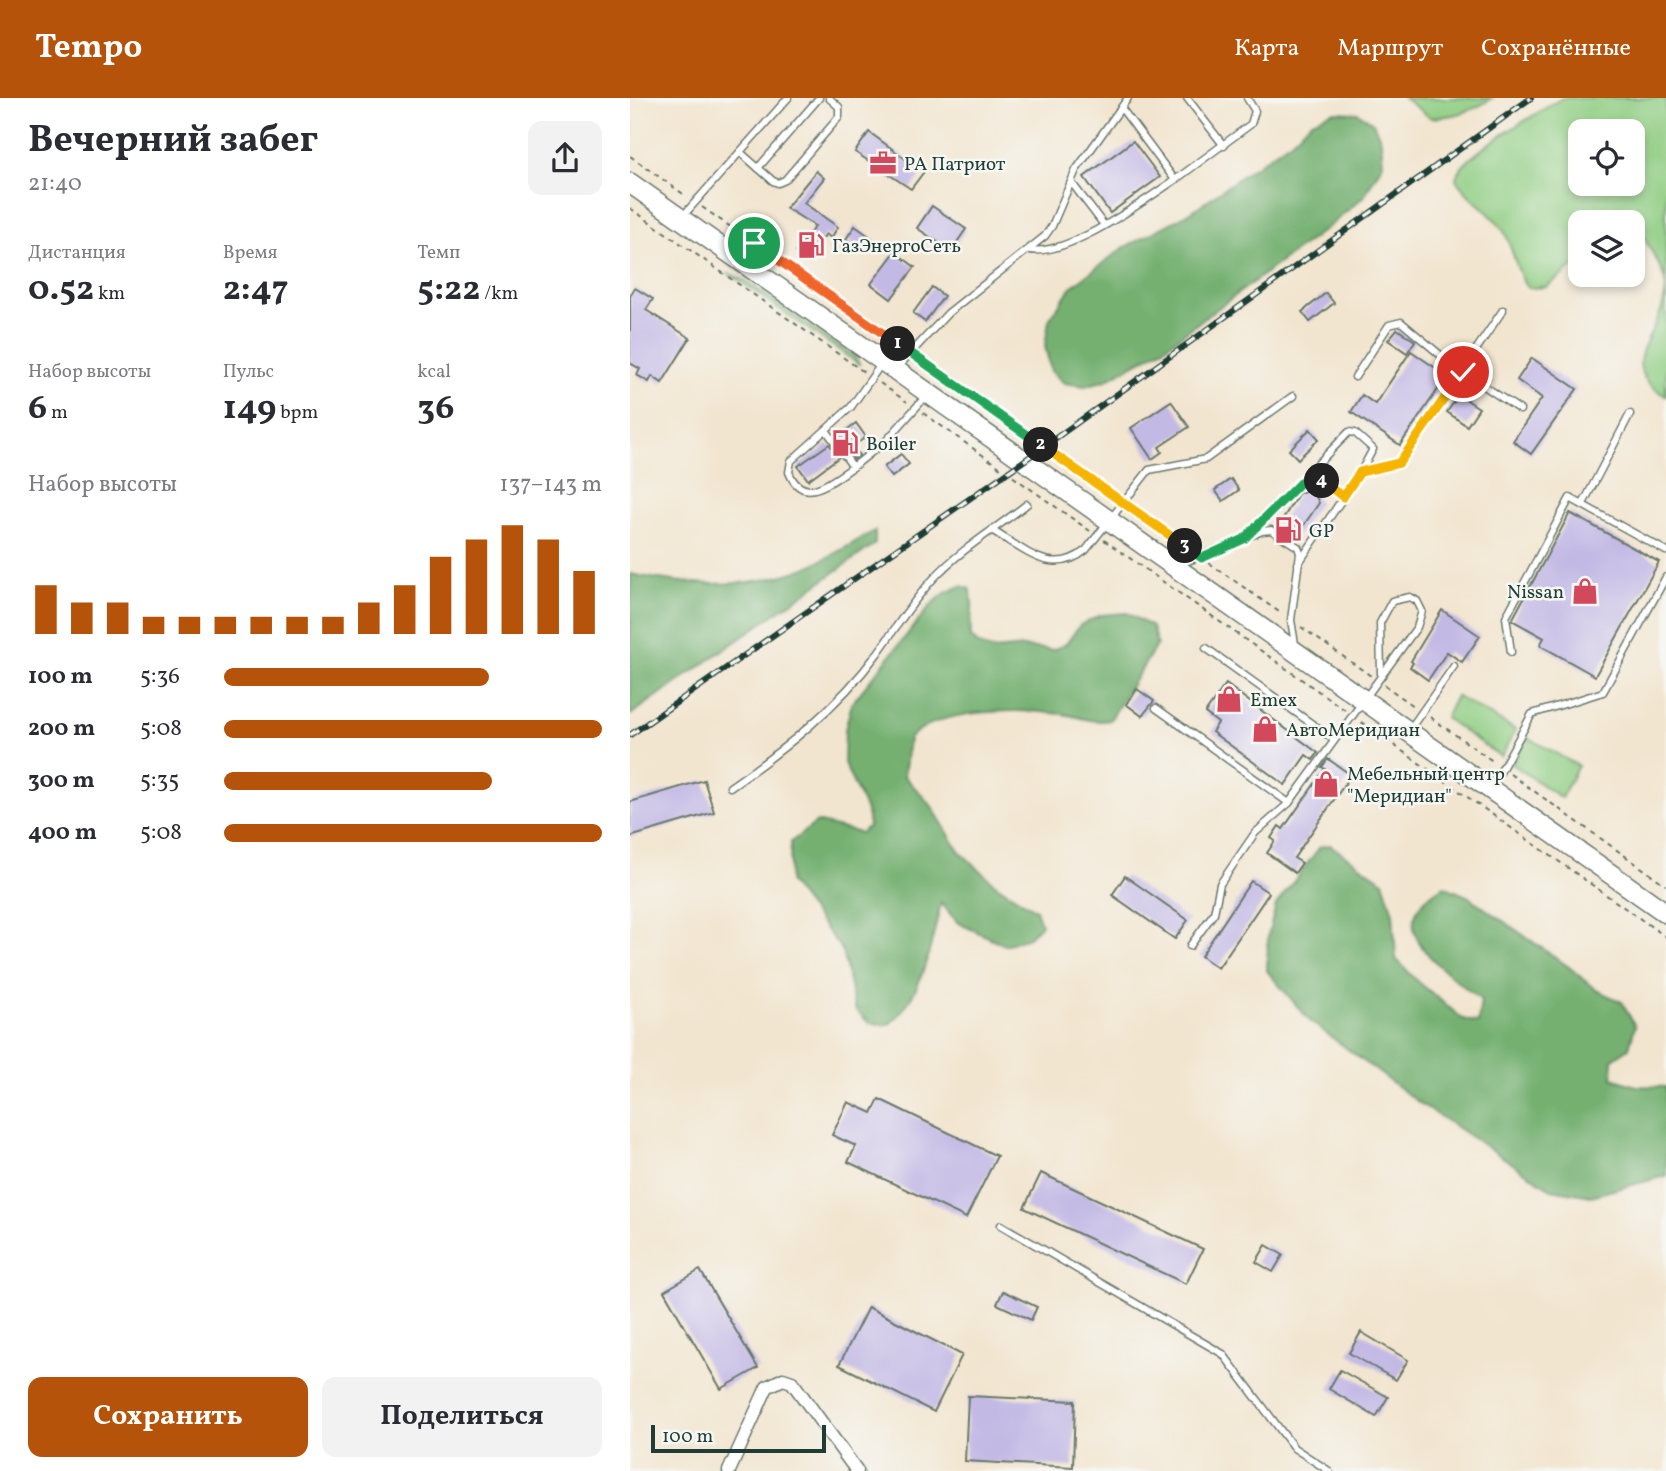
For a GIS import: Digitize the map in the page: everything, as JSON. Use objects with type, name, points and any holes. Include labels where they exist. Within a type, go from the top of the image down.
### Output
[{"type":"main road","points":[[630,184],[1296,649],[1666,913]]},
{"type":"street","points":[[729,1471],[768,1387],[783,1379],[792,1382],[858,1471]]},
{"type":"lane","points":[[681,219],[788,98]]},
{"type":"lane","points":[[758,168],[819,98]]},
{"type":"lane","points":[[740,152],[773,181],[778,183],[785,180],[839,117],[839,107],[828,98]]},
{"type":"lane","points":[[929,393],[887,440],[853,467],[815,491],[803,489],[791,477],[791,461],[859,398],[872,378],[909,352],[948,313],[1029,250],[1052,226],[1070,182],[1128,98]]},
{"type":"lane","points":[[1187,98],[1224,146]]},
{"type":"lane","points":[[1029,250],[1051,250],[1104,225],[1224,146],[1255,118],[1255,111],[1247,98]]},
{"type":"lane","points":[[1122,109],[1175,180]]},
{"type":"lane","points":[[1070,182],[1104,225]]},
{"type":"lane","points":[[1360,472],[1399,463],[1503,310]]},
{"type":"lane","points":[[1355,377],[1389,326],[1395,322],[1406,323],[1463,372],[1520,410]]},
{"type":"lane","points":[[993,531],[1054,564],[1079,556],[1151,468],[1206,459],[1293,396]]},
{"type":"lane","points":[[1583,504],[1630,414]]},
{"type":"lane","points":[[826,430],[853,467]]},
{"type":"lane","points":[[1244,539],[1349,432],[1354,433],[1373,449],[1298,564]]},
{"type":"lane","points":[[1311,472],[1343,497]]},
{"type":"lane","points":[[1511,652],[1506,617],[1570,498],[1666,551]]},
{"type":"lane","points":[[730,787],[773,757],[834,703],[877,654],[920,593],[961,554],[1027,504]]},
{"type":"lane","points":[[1175,566],[1271,530],[1298,547],[1291,620],[1296,649]]},
{"type":"lane","points":[[1491,788],[1537,711],[1603,692],[1666,577]]},
{"type":"lane","points":[[1190,946],[1214,913],[1220,884],[1255,833],[1289,803],[1417,627],[1422,611],[1417,601],[1410,597],[1397,597],[1381,617],[1379,678]]},
{"type":"lane","points":[[1206,648],[1334,739]]},
{"type":"lane","points":[[1409,730],[1454,666]]},
{"type":"lane","points":[[1156,708],[1289,803]]},
{"type":"lane","points":[[1001,1225],[1223,1354],[1294,1448],[1329,1471]]},
{"type":"path","points":[[630,156],[1202,558],[1379,678],[1422,712],[1666,885]]},
{"type":"path","points":[[630,208],[1666,937]]},
{"type":"green space","points":[[1404,98],[1492,98],[1463,113],[1431,118]]},
{"type":"green space","points":[[1562,98],[1666,98],[1666,286],[1660,267],[1645,240],[1645,210],[1568,210],[1568,271],[1546,287],[1529,288],[1525,284],[1500,225],[1466,193],[1456,179],[1470,159]]},
{"type":"green space","points":[[1333,112],[1358,113],[1373,123],[1381,140],[1383,163],[1364,196],[1332,224],[1164,348],[1106,380],[1085,386],[1064,383],[1051,371],[1045,346],[1049,320],[1071,287],[1123,248],[1188,214],[1291,141],[1312,121]]},
{"type":"green space","points":[[728,273],[744,280],[854,356],[860,365]]},
{"type":"green space","points":[[1666,286],[1666,396],[1649,384],[1642,372],[1641,359],[1644,346],[1664,303]]},
{"type":"green space","points":[[875,531],[875,544],[630,715],[630,574],[693,583],[755,581],[807,567]]},
{"type":"green space","points":[[961,586],[969,588],[971,594],[971,637],[979,645],[994,650],[1024,647],[1053,650],[1066,644],[1080,625],[1101,615],[1127,613],[1152,627],[1157,644],[1110,720],[1092,720],[1045,712],[981,713],[939,721],[909,739],[904,776],[931,805],[959,851],[995,884],[1036,910],[1041,924],[1029,937],[1005,945],[958,923],[941,903],[924,969],[910,1000],[888,1025],[869,1023],[855,1009],[842,950],[789,882],[791,842],[817,822],[860,833],[869,826],[867,813],[844,763],[845,730],[852,703],[931,605],[945,593]]},
{"type":"green space","points":[[1456,696],[1516,730],[1501,757],[1445,718]]},
{"type":"green space","points":[[1527,737],[1578,766],[1561,798],[1512,764]]},
{"type":"green space","points":[[1330,845],[1383,881],[1393,913],[1396,959],[1416,980],[1463,1019],[1478,1023],[1481,1000],[1434,961],[1422,947],[1415,932],[1415,917],[1424,901],[1444,886],[1467,896],[1569,967],[1596,990],[1622,1002],[1635,1026],[1629,1048],[1613,1059],[1612,1078],[1636,1086],[1666,1087],[1666,1176],[1591,1196],[1551,1189],[1418,1102],[1310,1021],[1267,971],[1268,936],[1276,905],[1320,847]]},
{"type":"building","points":[[869,132],[914,165],[916,162],[926,169],[911,189],[855,152]]},
{"type":"building","points":[[1133,141],[1160,177],[1110,213],[1084,177]]},
{"type":"building","points":[[816,171],[824,178],[804,203],[838,227],[831,238],[826,234],[807,259],[796,252],[815,226],[786,208]]},
{"type":"building","points":[[932,206],[966,229],[951,251],[917,228]]},
{"type":"building","points":[[855,226],[872,238],[863,251],[846,239]]},
{"type":"building","points":[[895,252],[915,267],[891,299],[871,284]]},
{"type":"building","points":[[932,287],[944,296],[925,322],[913,313]]},
{"type":"building","points":[[635,288],[653,299],[646,310],[690,338],[662,383],[652,376],[649,382],[637,375],[640,369],[630,363],[630,296]]},
{"type":"building","points":[[1326,293],[1334,303],[1310,322],[1302,312]]},
{"type":"building","points":[[1397,329],[1415,341],[1407,353],[1388,340]]},
{"type":"building","points":[[1411,351],[1447,376],[1400,445],[1351,412],[1362,395],[1375,404]]},
{"type":"building","points":[[1532,358],[1577,389],[1531,454],[1513,441],[1542,398],[1517,380]]},
{"type":"building","points":[[1459,395],[1479,408],[1467,426],[1447,412]]},
{"type":"building","points":[[1171,401],[1189,427],[1159,447],[1162,452],[1152,459],[1131,428]]},
{"type":"building","points":[[856,423],[866,437],[853,446],[859,455],[854,459],[838,437]]},
{"type":"building","points":[[1310,429],[1319,439],[1298,459],[1289,450]]},
{"type":"building","points":[[829,444],[839,457],[808,480],[798,466]]},
{"type":"building","points":[[901,454],[909,464],[892,477],[884,467]]},
{"type":"building","points":[[1231,479],[1239,490],[1223,501],[1215,490]]},
{"type":"building","points":[[1307,490],[1314,492],[1319,503],[1295,538],[1278,527],[1298,494]]},
{"type":"building","name":"Nissan","points":[[1570,513],[1659,562],[1595,676],[1540,645],[1544,638],[1512,620]]},
{"type":"building","points":[[1442,610],[1480,636],[1462,662],[1447,652],[1428,680],[1410,667],[1413,663],[1411,661]]},
{"type":"building","points":[[1226,684],[1318,753],[1313,760],[1306,755],[1285,785],[1212,732],[1218,723],[1205,713]]},
{"type":"building","points":[[1137,689],[1154,701],[1142,716],[1126,704]]},
{"type":"building","points":[[1328,759],[1351,775],[1294,858],[1302,863],[1295,873],[1267,853],[1275,841],[1271,838],[1279,826],[1283,829],[1325,769],[1322,767]]},
{"type":"building","points":[[704,780],[714,812],[630,837],[630,802]]},
{"type":"building","points":[[1125,876],[1188,920],[1175,939],[1112,895]]},
{"type":"building","points":[[1251,881],[1269,893],[1218,968],[1201,956]]},
{"type":"building","points":[[879,1099],[997,1156],[966,1218],[848,1162],[856,1146],[832,1135],[848,1102],[872,1113]]},
{"type":"building","points":[[1041,1173],[1203,1249],[1186,1284],[1024,1208]]},
{"type":"building","points":[[1266,1245],[1283,1255],[1273,1272],[1256,1262]]},
{"type":"building","points":[[700,1270],[758,1368],[721,1389],[664,1291]]},
{"type":"building","points":[[1003,1291],[1037,1307],[1031,1320],[997,1304]]},
{"type":"building","points":[[868,1307],[962,1355],[934,1412],[839,1365]]},
{"type":"building","points":[[1361,1332],[1408,1360],[1396,1380],[1349,1353]]},
{"type":"building","points":[[1340,1370],[1388,1397],[1376,1417],[1329,1389]]},
{"type":"building","points":[[968,1396],[1075,1401],[1073,1467],[965,1461]]},
{"type":"railway","points":[[630,735],[1025,460],[1531,98]]},
{"type":"place","name":"РА Патриот","points":[[883,163]]},
{"type":"place","name":"ГазЭнергоСеть","points":[[811,245]]},
{"type":"place","name":"Boiler","points":[[845,443]]},
{"type":"place","name":"GP","points":[[1288,530]]},
{"type":"place","name":"Nissan","points":[[1585,591]]},
{"type":"place","name":"Emex","points":[[1229,699]]},
{"type":"place","name":"АвтоМеридиан","points":[[1265,729]]},
{"type":"place","name":"Мебельный центр \"Меридиан\"","points":[[1326,784]]},
{"type":"route","points":[[754,243],[1202,558],[1244,539],[1311,472],[1343,497],[1360,472],[1393,467],[1399,463],[1463,372]]}]
